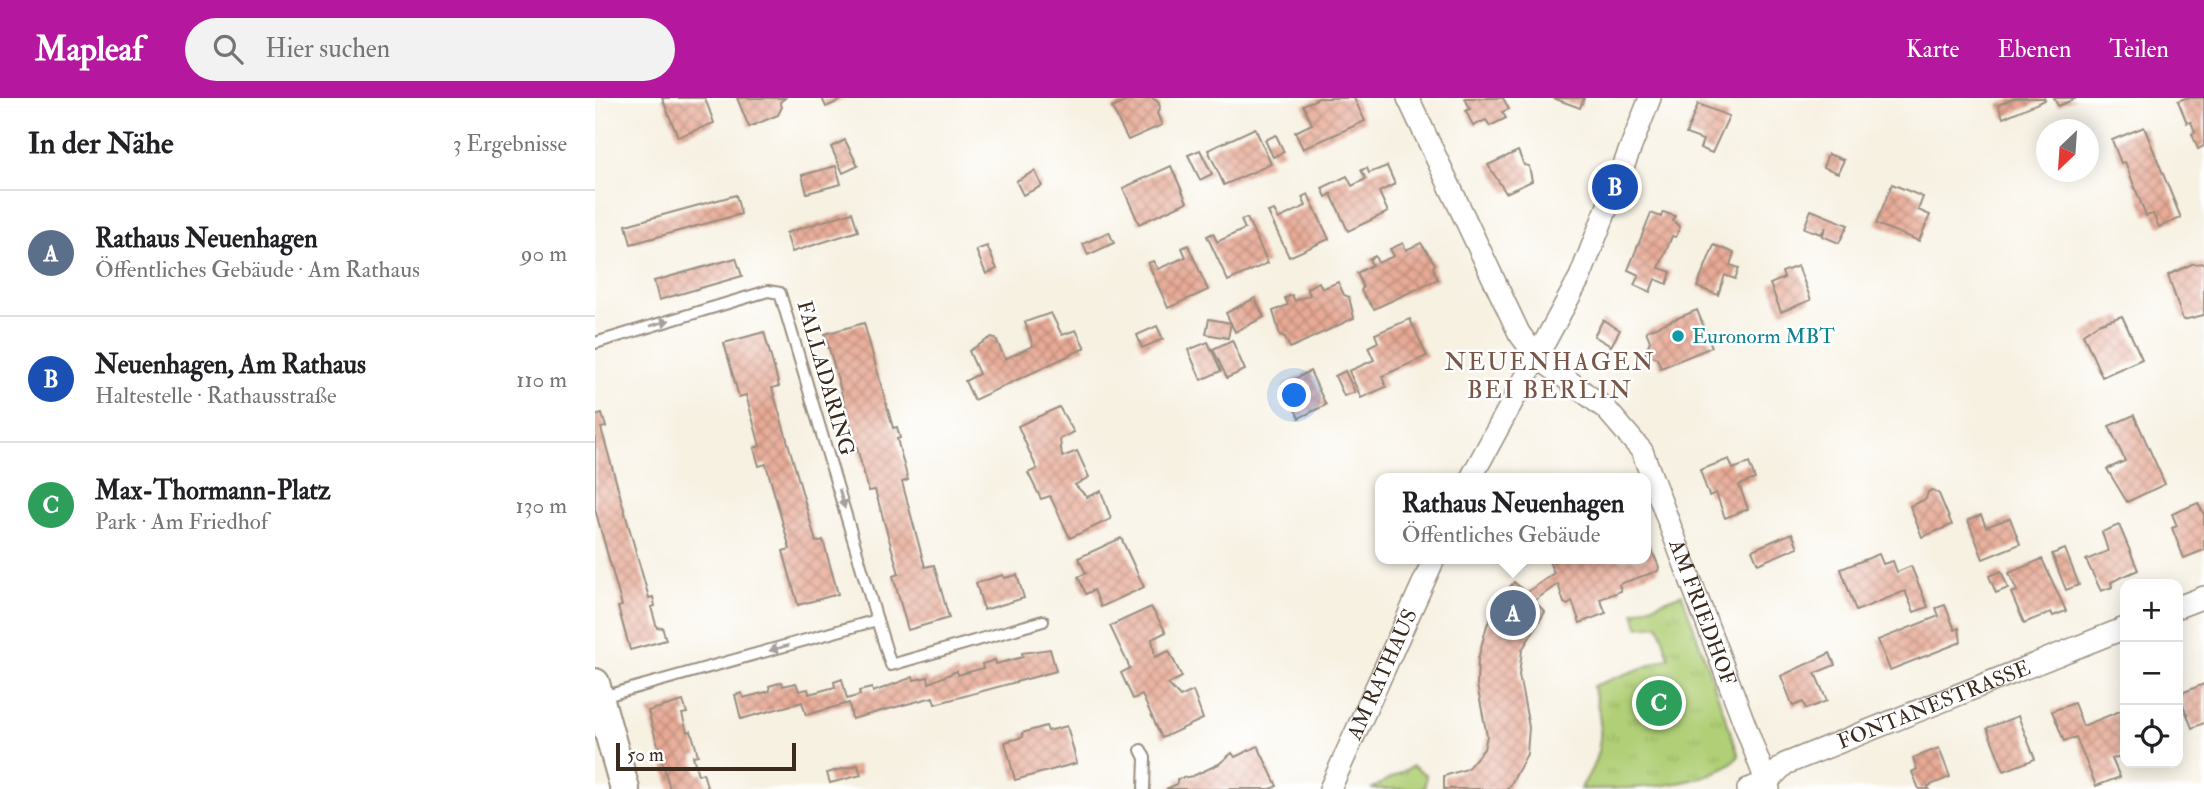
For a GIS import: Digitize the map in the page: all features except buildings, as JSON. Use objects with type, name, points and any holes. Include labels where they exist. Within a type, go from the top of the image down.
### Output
[{"type":"main road","points":[[597,691],[625,789]]},
{"type":"street","name":"AM FRIEDHOF","points":[[1408,98],[1518,333],[1536,356],[1606,409],[1641,451],[1649,473]]},
{"type":"street","points":[[1474,473],[1580,277],[1650,98]]},
{"type":"street","name":"AM FRIEDHOF","points":[[1651,479],[1761,787]]},
{"type":"street","name":"AM RATHAUS","points":[[1330,789],[1432,564]]},
{"type":"street","points":[[2183,605],[2204,597]]},
{"type":"street","name":"FONTANESTRASSE","points":[[1761,787],[1784,764],[2120,630]]},
{"type":"lane","name":"FALLADARING","points":[[595,343],[768,291],[780,293],[891,665],[1043,621]]},
{"type":"lane","points":[[597,691],[877,620]]},
{"type":"lane","points":[[1141,750],[1146,758],[1144,789]]},
{"type":"green space","points":[[1682,594],[1739,756],[1725,767],[1688,781],[1644,787],[1580,789],[1594,764],[1600,739],[1599,714],[1593,686],[1669,658],[1659,625],[1638,627],[1634,612]]},
{"type":"green space","points":[[1413,766],[1426,775],[1425,789],[1371,789]]},
{"type":"place","name":"Neuenhagen, Am Rathaus","points":[[1615,187]]},
{"type":"place","name":"Euronorm MBT","points":[[1678,336]]},
{"type":"place","name":"Rathaus Neuenhagen","points":[[1513,613]]},
{"type":"place","name":"Max-Thormann-Platz","points":[[1659,703]]},
{"type":"district","name":"NEUENHAGEN BEI BERLIN","points":[[1550,376]]}]
